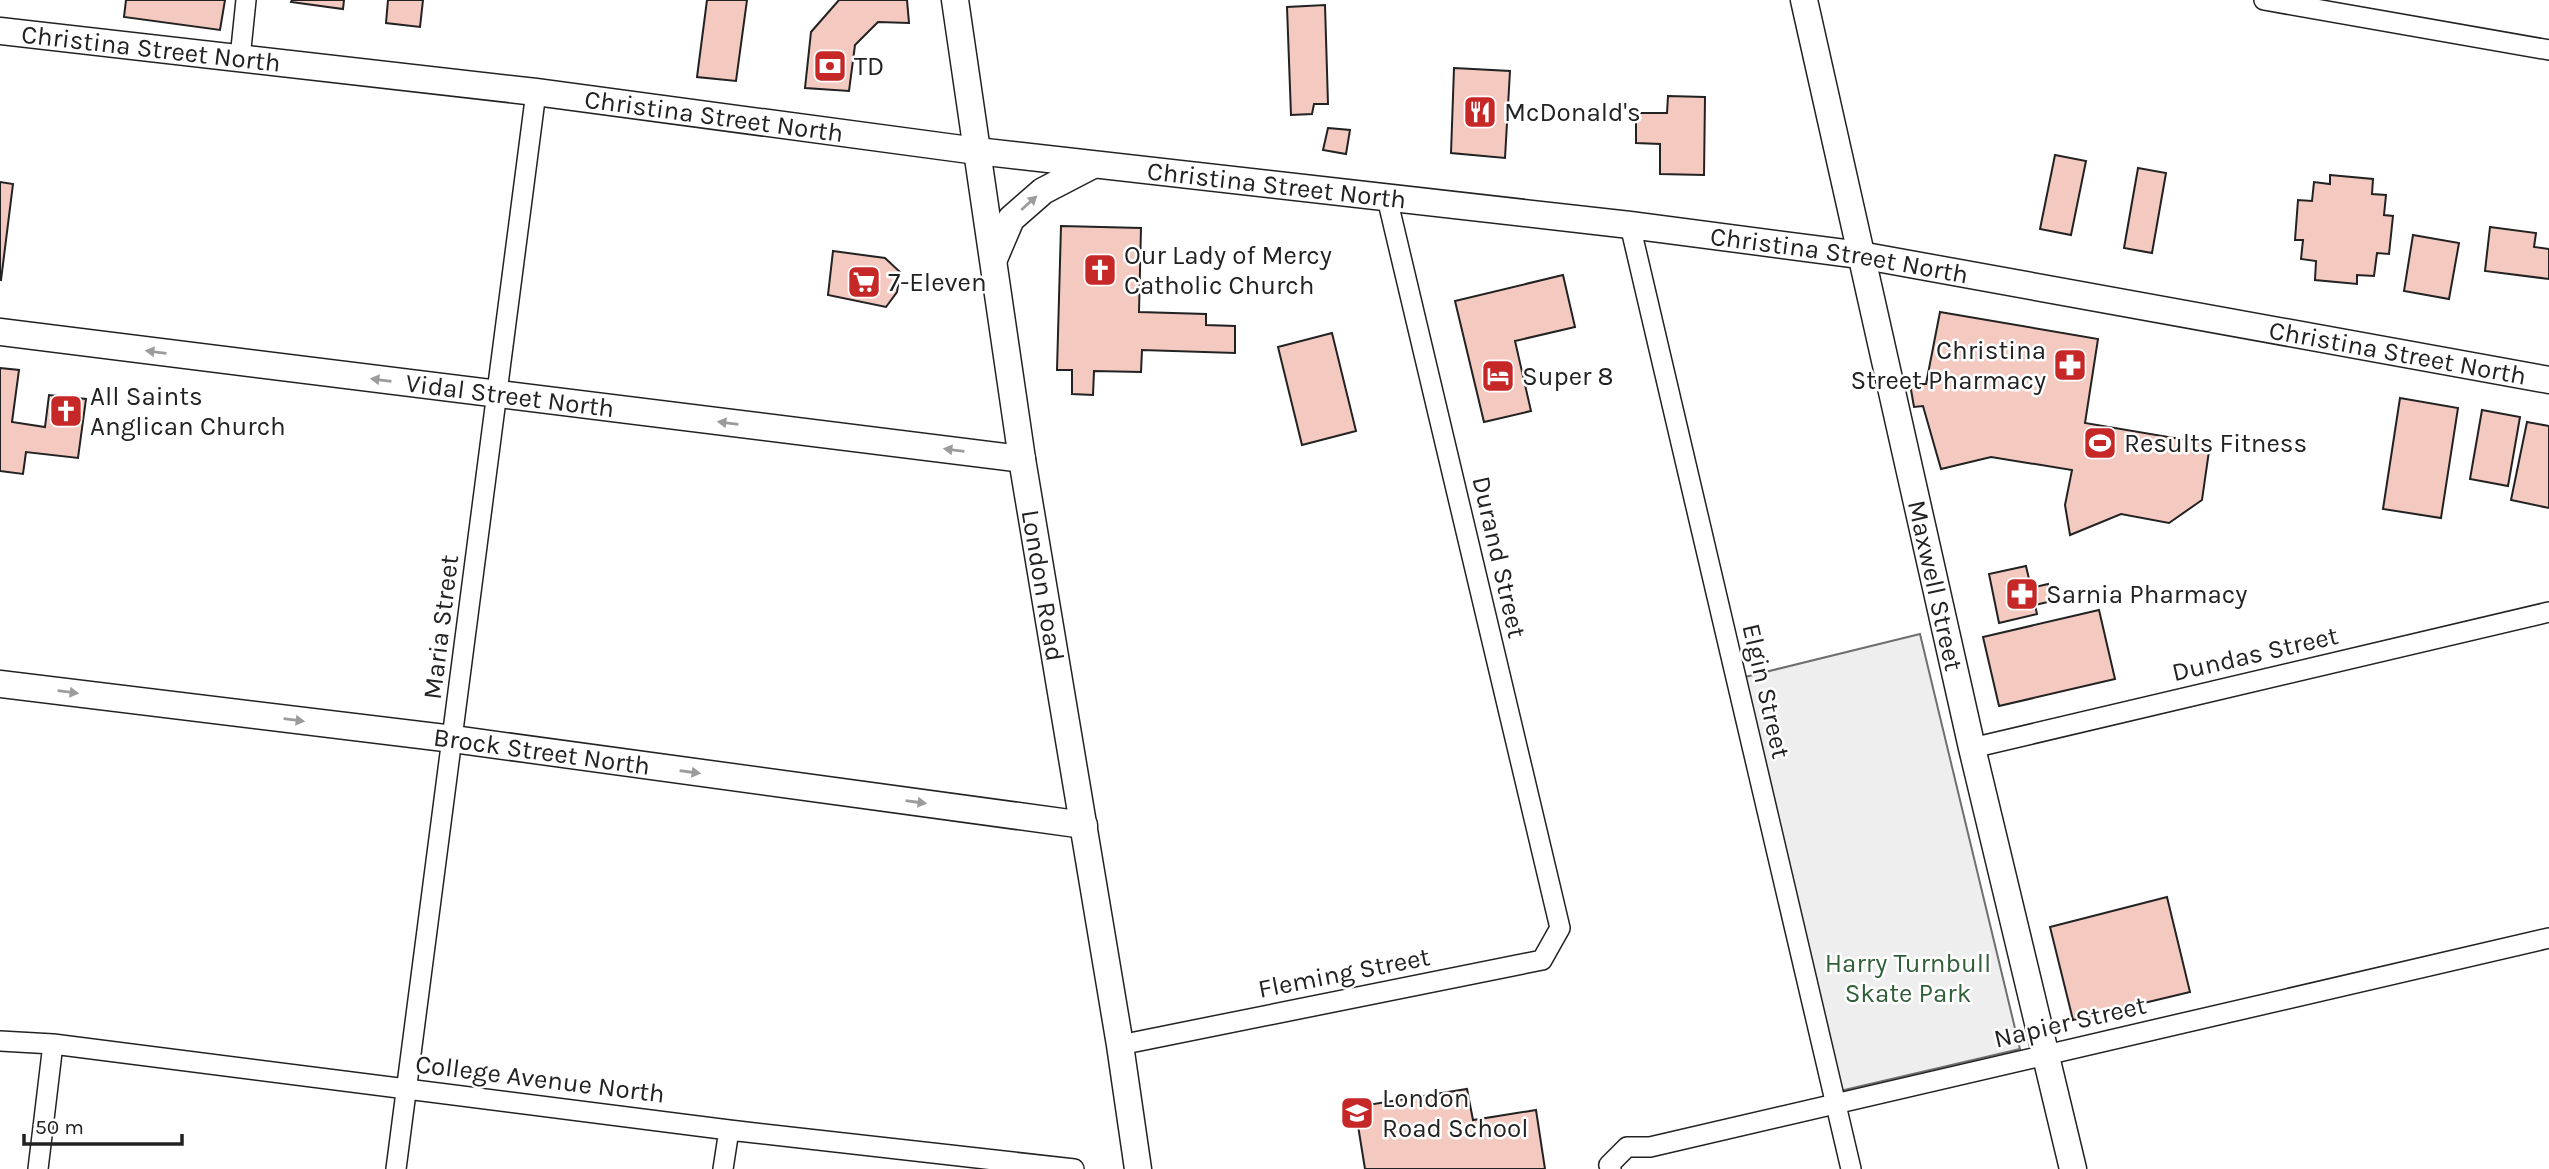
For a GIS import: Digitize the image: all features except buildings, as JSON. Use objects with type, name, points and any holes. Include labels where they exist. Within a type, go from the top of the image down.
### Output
[{"type":"main road","name":"London Road","points":[[955,0],[1021,459],[1084,825],[1138,1169]]},
{"type":"main road","name":"Maxwell Street","points":[[1804,0],[1972,748],[2073,1169]]},
{"type":"main road","name":"Christina Street North","points":[[0,31],[536,92],[977,151],[1630,225],[1860,255],[2549,380]]},
{"type":"main road","points":[[993,260],[1011,219],[1043,191],[1093,165]]},
{"type":"main road","name":"Vidal Street North","points":[[0,332],[1021,459]]},
{"type":"main road","name":"Brock Street North","points":[[0,684],[453,740],[1084,825]]},
{"type":"street","points":[[240,58],[246,0]]},
{"type":"street","points":[[2264,0],[2549,50]]},
{"type":"street","name":"Maria Street","points":[[396,1169],[536,92]]},
{"type":"street","name":"Durand Street","points":[[1387,198],[1560,928]]},
{"type":"street","name":"Elgin Street","points":[[1630,225],[1851,1169]]},
{"type":"street","name":"Dundas Street","points":[[1972,748],[2549,611]]},
{"type":"street","name":"Fleming Street","points":[[1120,1045],[1542,960],[1560,928]]},
{"type":"street","name":"Napier Street","points":[[1610,1167],[1627,1147],[1650,1147],[2549,938]]},
{"type":"street","name":"College Avenue North","points":[[0,1041],[53,1044],[729,1130],[1074,1169]]},
{"type":"street","points":[[38,1169],[53,1044]]},
{"type":"street","points":[[723,1169],[729,1130]]},
{"type":"green space","name":"Harry Turnbull Skate Park","points":[[1920,634],[2020,1049],[1840,1091],[1745,677]]},
{"type":"place","name":"TD","points":[[830,66]]},
{"type":"place","name":"McDonald's","points":[[1480,112]]},
{"type":"place","name":"Our Lady of Mercy Catholic Church","points":[[1100,270]]},
{"type":"place","name":"7-Eleven","points":[[864,282]]},
{"type":"place","name":"Christina Street Pharmacy","points":[[2070,365]]},
{"type":"place","name":"Super 8","points":[[1498,376]]},
{"type":"place","name":"All Saints Anglican Church","points":[[66,411]]},
{"type":"place","name":"Results Fitness","points":[[2100,443]]},
{"type":"place","name":"Sarnia Pharmacy","points":[[2022,594]]},
{"type":"place","name":"London Road School","points":[[1357,1113]]}]
